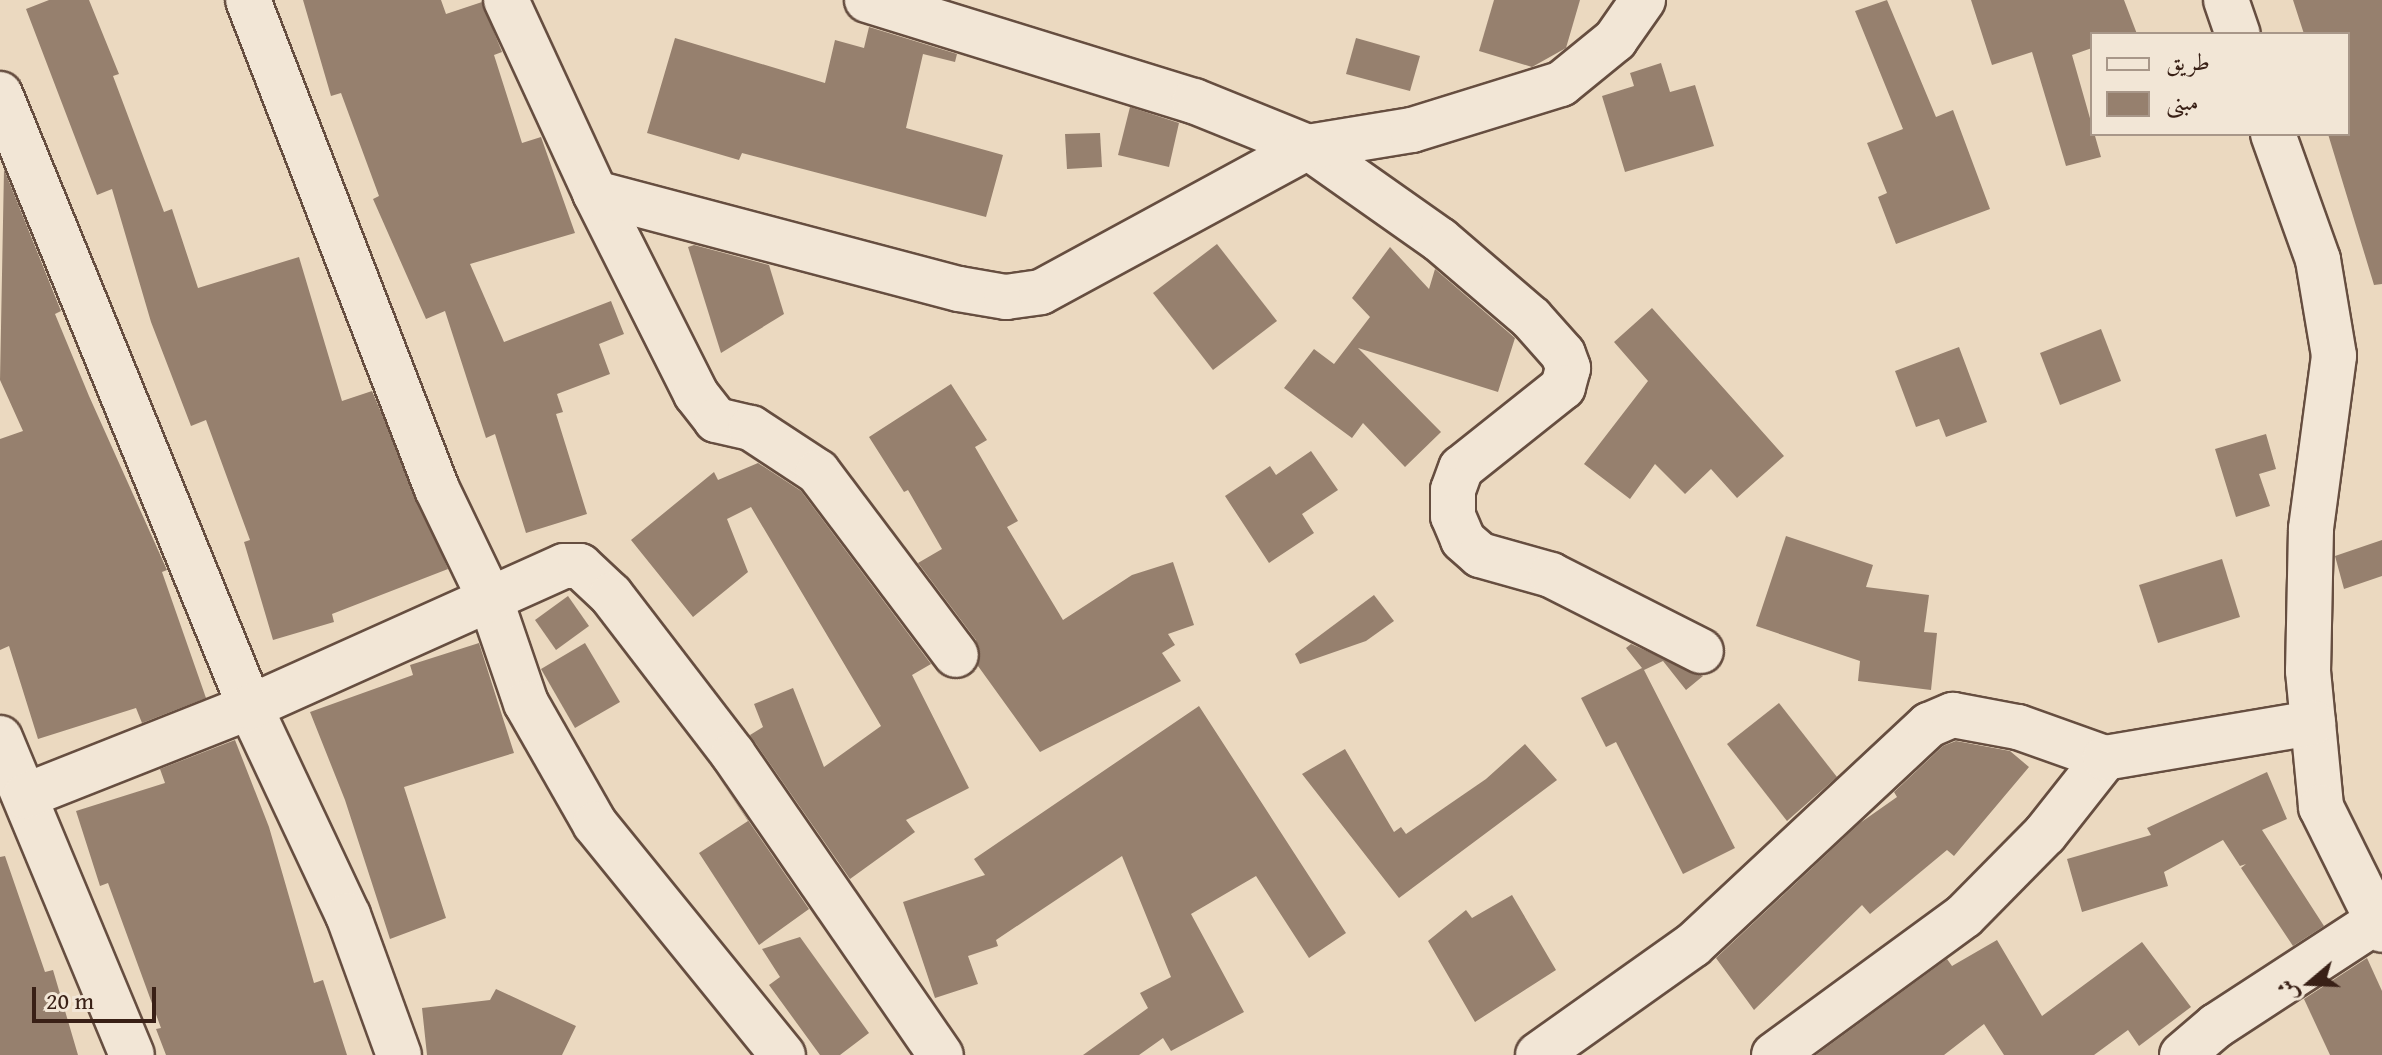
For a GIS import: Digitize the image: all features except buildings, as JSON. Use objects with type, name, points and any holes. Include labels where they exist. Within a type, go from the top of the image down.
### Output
[{"type":"street","points":[[248,0],[437,489],[491,601],[526,703],[595,824],[783,1055]]},
{"type":"street","points":[[506,0],[595,193],[696,394],[716,420],[751,428],[818,472],[956,655]]},
{"type":"street","points":[[867,0],[1194,101],[1308,147],[1440,240],[1531,318],[1563,354],[1568,368],[1563,387],[1461,468],[1453,490],[1453,516],[1463,540],[1480,555],[1551,575],[1701,651]]},
{"type":"street","points":[[595,193],[1006,297],[1041,292],[1308,147],[1412,130],[1561,84],[1615,40],[1643,0]]},
{"type":"street","points":[[2226,0],[2237,32]]},
{"type":"street","points":[[0,94],[250,707],[348,915],[399,1055]]},
{"type":"street","points":[[2182,1055],[2216,1026],[2380,926],[2368,874],[2321,807],[2308,671],[2311,529],[2334,356],[2318,260],[2274,136]]},
{"type":"street","points":[[25,796],[250,707],[569,565],[594,576],[733,754],[941,1055]]},
{"type":"street","points":[[1538,1055],[1693,945],[1929,725],[1953,715],[1966,717],[2018,727],[2105,758],[2313,723]]},
{"type":"street","points":[[0,738],[132,1055]]},
{"type":"street","points":[[1774,1055],[1964,916],[2045,834],[2105,758]]}]
